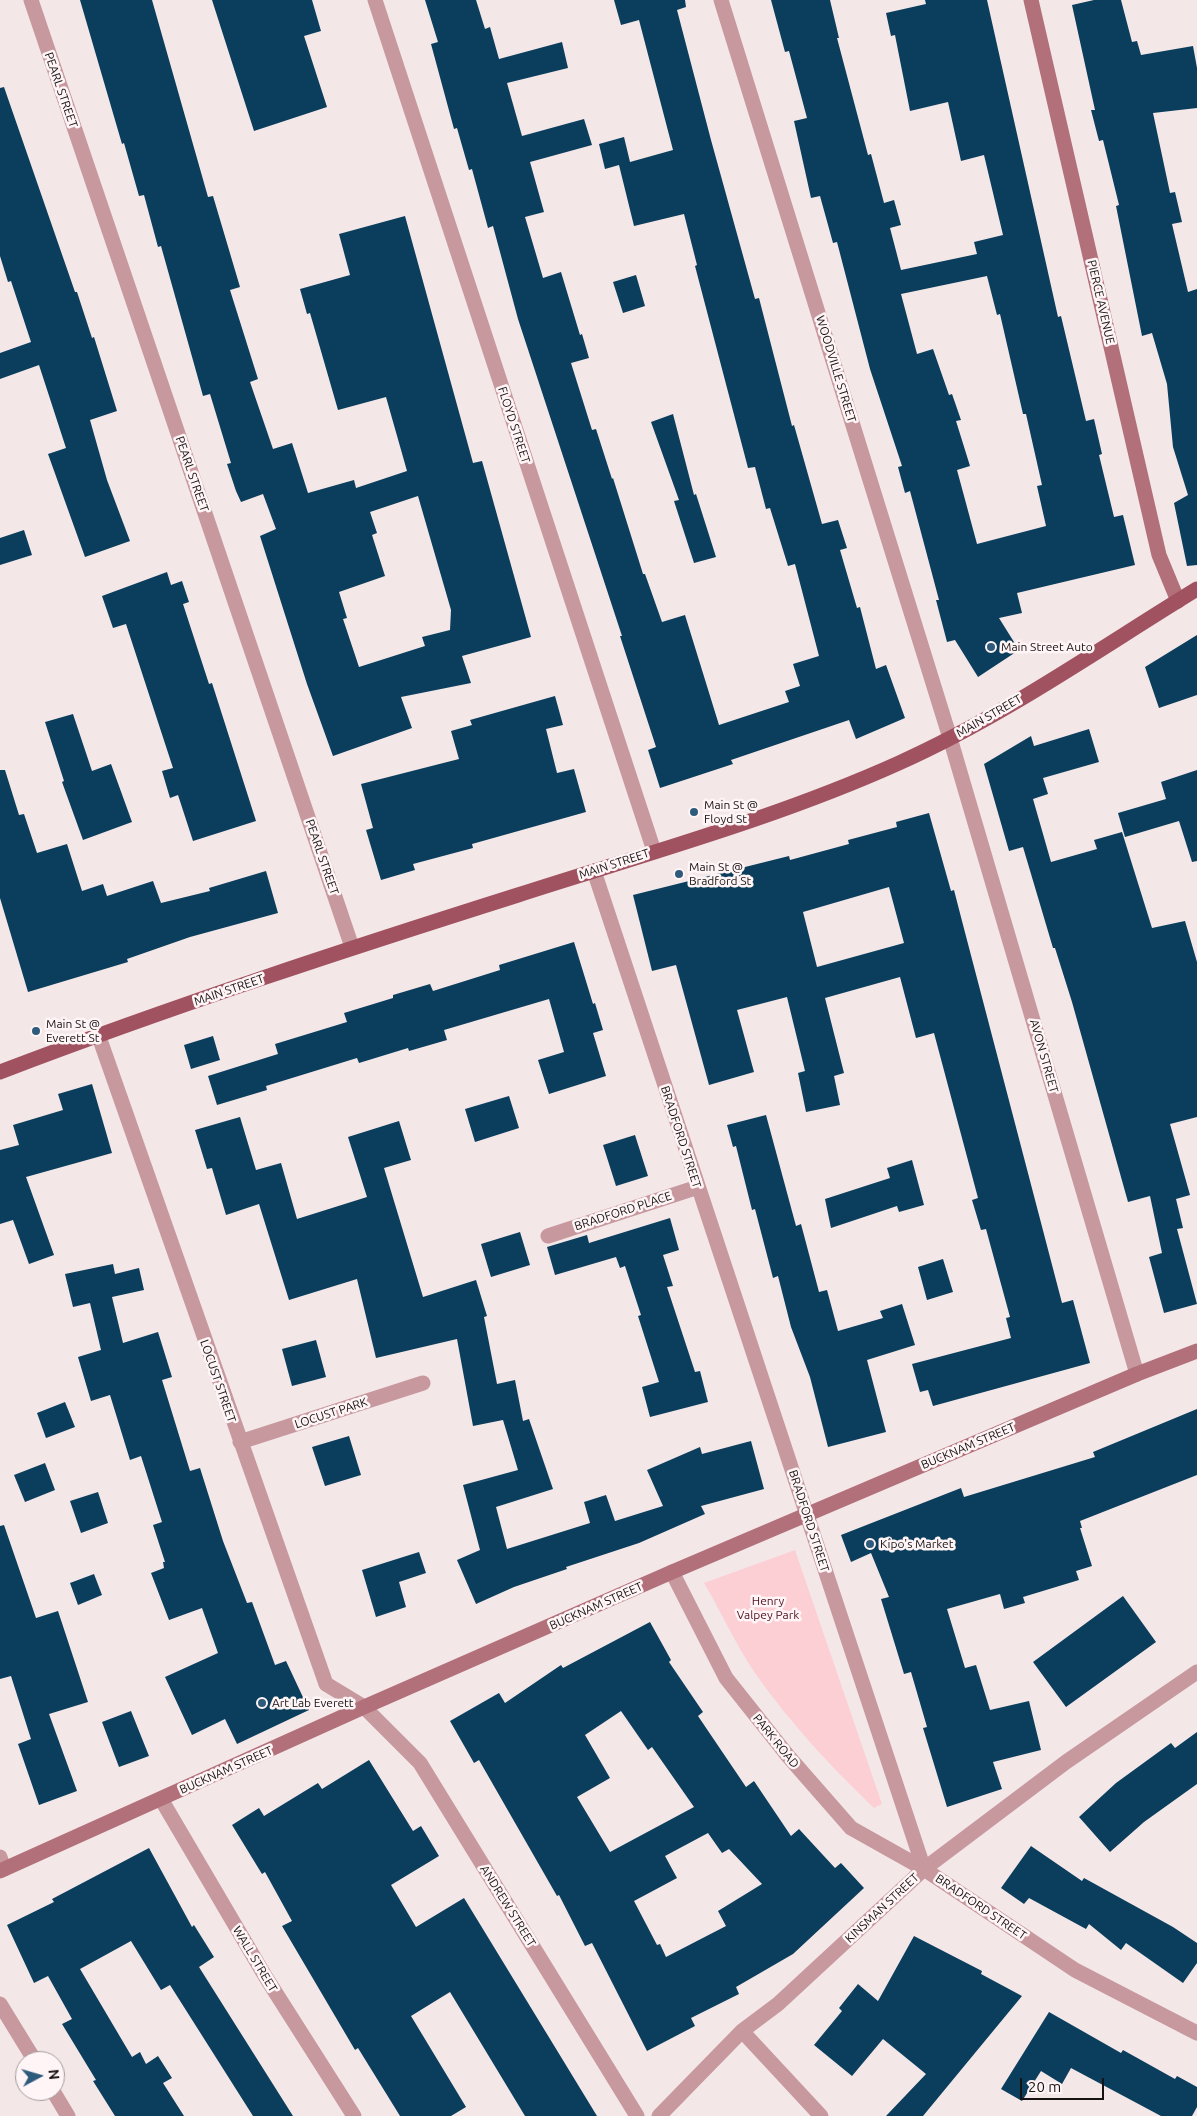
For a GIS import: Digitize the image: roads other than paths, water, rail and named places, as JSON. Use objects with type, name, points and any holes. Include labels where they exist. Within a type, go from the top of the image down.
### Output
[{"type":"main road","name":"MAIN STREET","points":[[0,1072],[98,1034],[352,947],[594,871],[788,807],[850,784],[950,738],[994,715],[1197,590]]},
{"type":"street","name":"PEARL STREET","points":[[31,0],[352,947]]},
{"type":"street","name":"FLOYD STREET","points":[[375,0],[654,851]]},
{"type":"street","name":"WOODVILLE STREET","points":[[721,0],[950,738]]},
{"type":"street","name":"PIERCE AVENUE","points":[[1031,0],[1159,555],[1178,601]]},
{"type":"street","name":"AVON STREET","points":[[950,738],[1138,1374]]},
{"type":"street","name":"BRADFORD STREET","points":[[594,871],[924,1869],[1075,1970],[1197,2033]]},
{"type":"street","name":"LOCUST STREET","points":[[98,1034],[326,1684],[364,1707]]},
{"type":"street","name":"BRADFORD PLACE","points":[[548,1236],[698,1187]]},
{"type":"street","name":"BUCKNAM STREET","points":[[1,1866],[161,1799],[364,1707],[672,1572],[1138,1374],[1197,1351]]},
{"type":"street","name":"LOCUST PARK","points":[[240,1442],[423,1383]]},
{"type":"street","name":"PARK ROAD","points":[[672,1572],[726,1678],[788,1756],[850,1828],[924,1869]]},
{"type":"street","name":"KINSMAN STREET","points":[[659,2116],[742,2031],[778,2004],[924,1869],[1066,1762],[1197,1672]]},
{"type":"street","name":"ANDREW STREET","points":[[364,1707],[420,1763],[637,2116]]},
{"type":"street","name":"WALL STREET","points":[[161,1799],[265,1976],[354,2116]]},
{"type":"street","points":[[0,2004],[29,2051]]},
{"type":"street","points":[[742,2031],[821,2116]]},
{"type":"street","points":[[59,2101],[68,2116]]},
{"type":"place","name":"Main Street Auto","points":[[991,647]]},
{"type":"place","name":"Main St @ Floyd St","points":[[694,812]]},
{"type":"place","name":"Main St @ Bradford St","points":[[679,874]]},
{"type":"place","name":"Main St @ Everett St","points":[[36,1031]]},
{"type":"place","name":"Kipo's Market","points":[[870,1544]]},
{"type":"place","name":"Art Lab Everett","points":[[262,1703]]},
{"type":"park label","name":"Henry Valpey Park","points":[[768,1608]]}]
